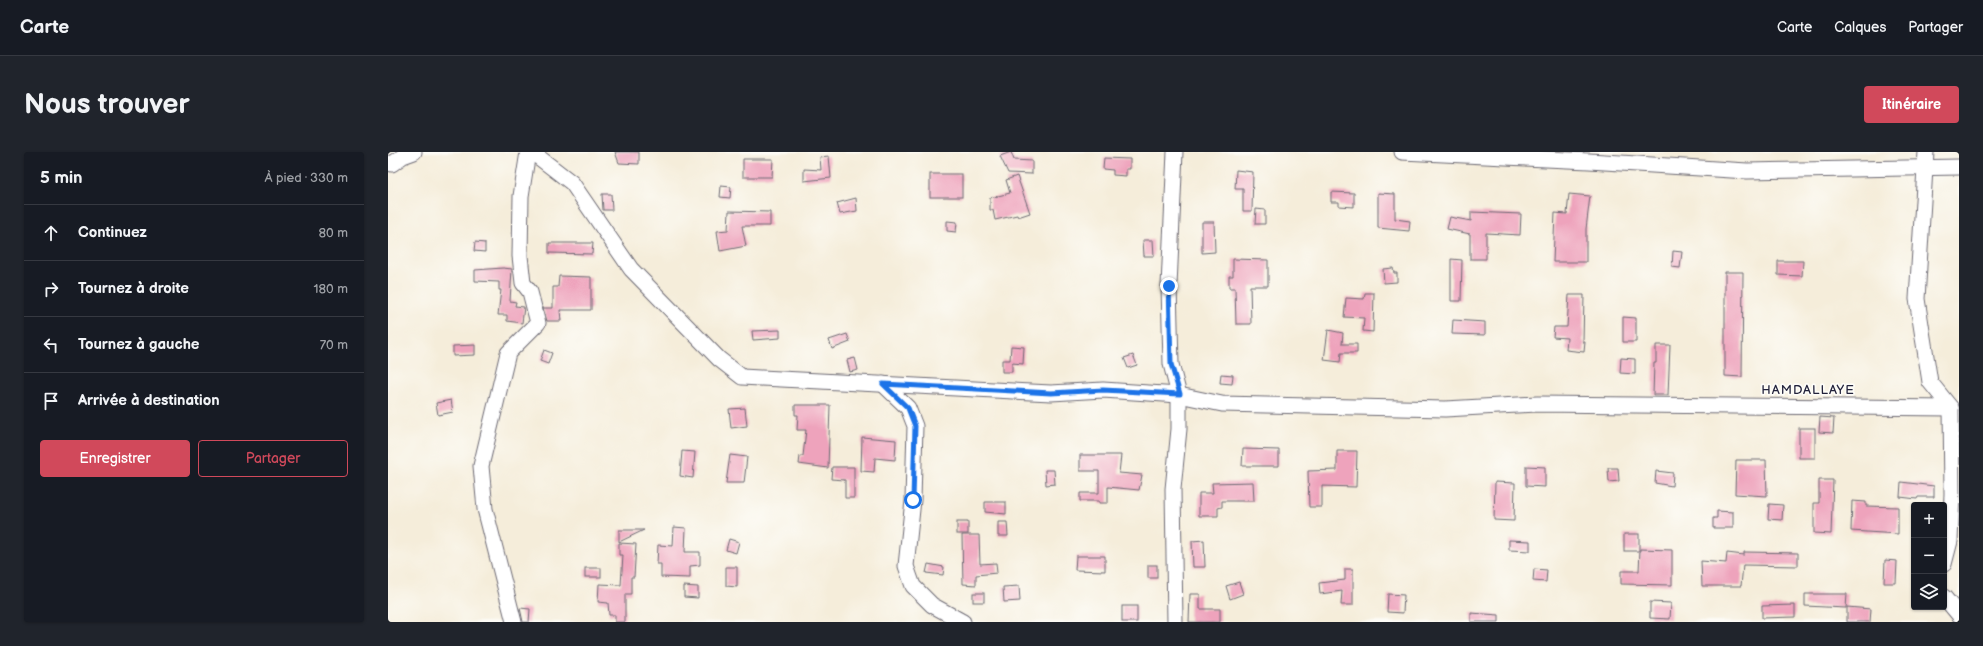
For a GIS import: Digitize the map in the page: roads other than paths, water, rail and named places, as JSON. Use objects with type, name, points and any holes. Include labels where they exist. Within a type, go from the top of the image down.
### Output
[{"type":"street","points":[[388,163],[392,164],[402,156],[414,152]]},
{"type":"street","points":[[514,622],[485,509],[481,466],[508,353],[538,323],[530,292],[523,283],[520,256],[522,196],[528,152]]},
{"type":"street","points":[[532,152],[572,183],[631,269],[719,359],[742,376],[1051,393],[1103,390],[1180,394],[1222,404],[1445,409],[1537,404],[1951,408]]},
{"type":"street","points":[[1175,152],[1169,286],[1171,364],[1180,394],[1179,429],[1173,489],[1175,622]]},
{"type":"street","points":[[1402,152],[1589,161],[1747,171],[1959,167]]},
{"type":"street","points":[[1926,152],[1917,299],[1930,382],[1951,408],[1952,494],[1950,541],[1947,552]]},
{"type":"street","points":[[883,384],[908,408],[915,426],[913,500],[906,566],[913,586],[932,605],[963,622]]},
{"type":"street","points":[[1947,601],[1959,615]]},
{"type":"district","name":"HAMDALLAYE","points":[[1808,389]]}]
